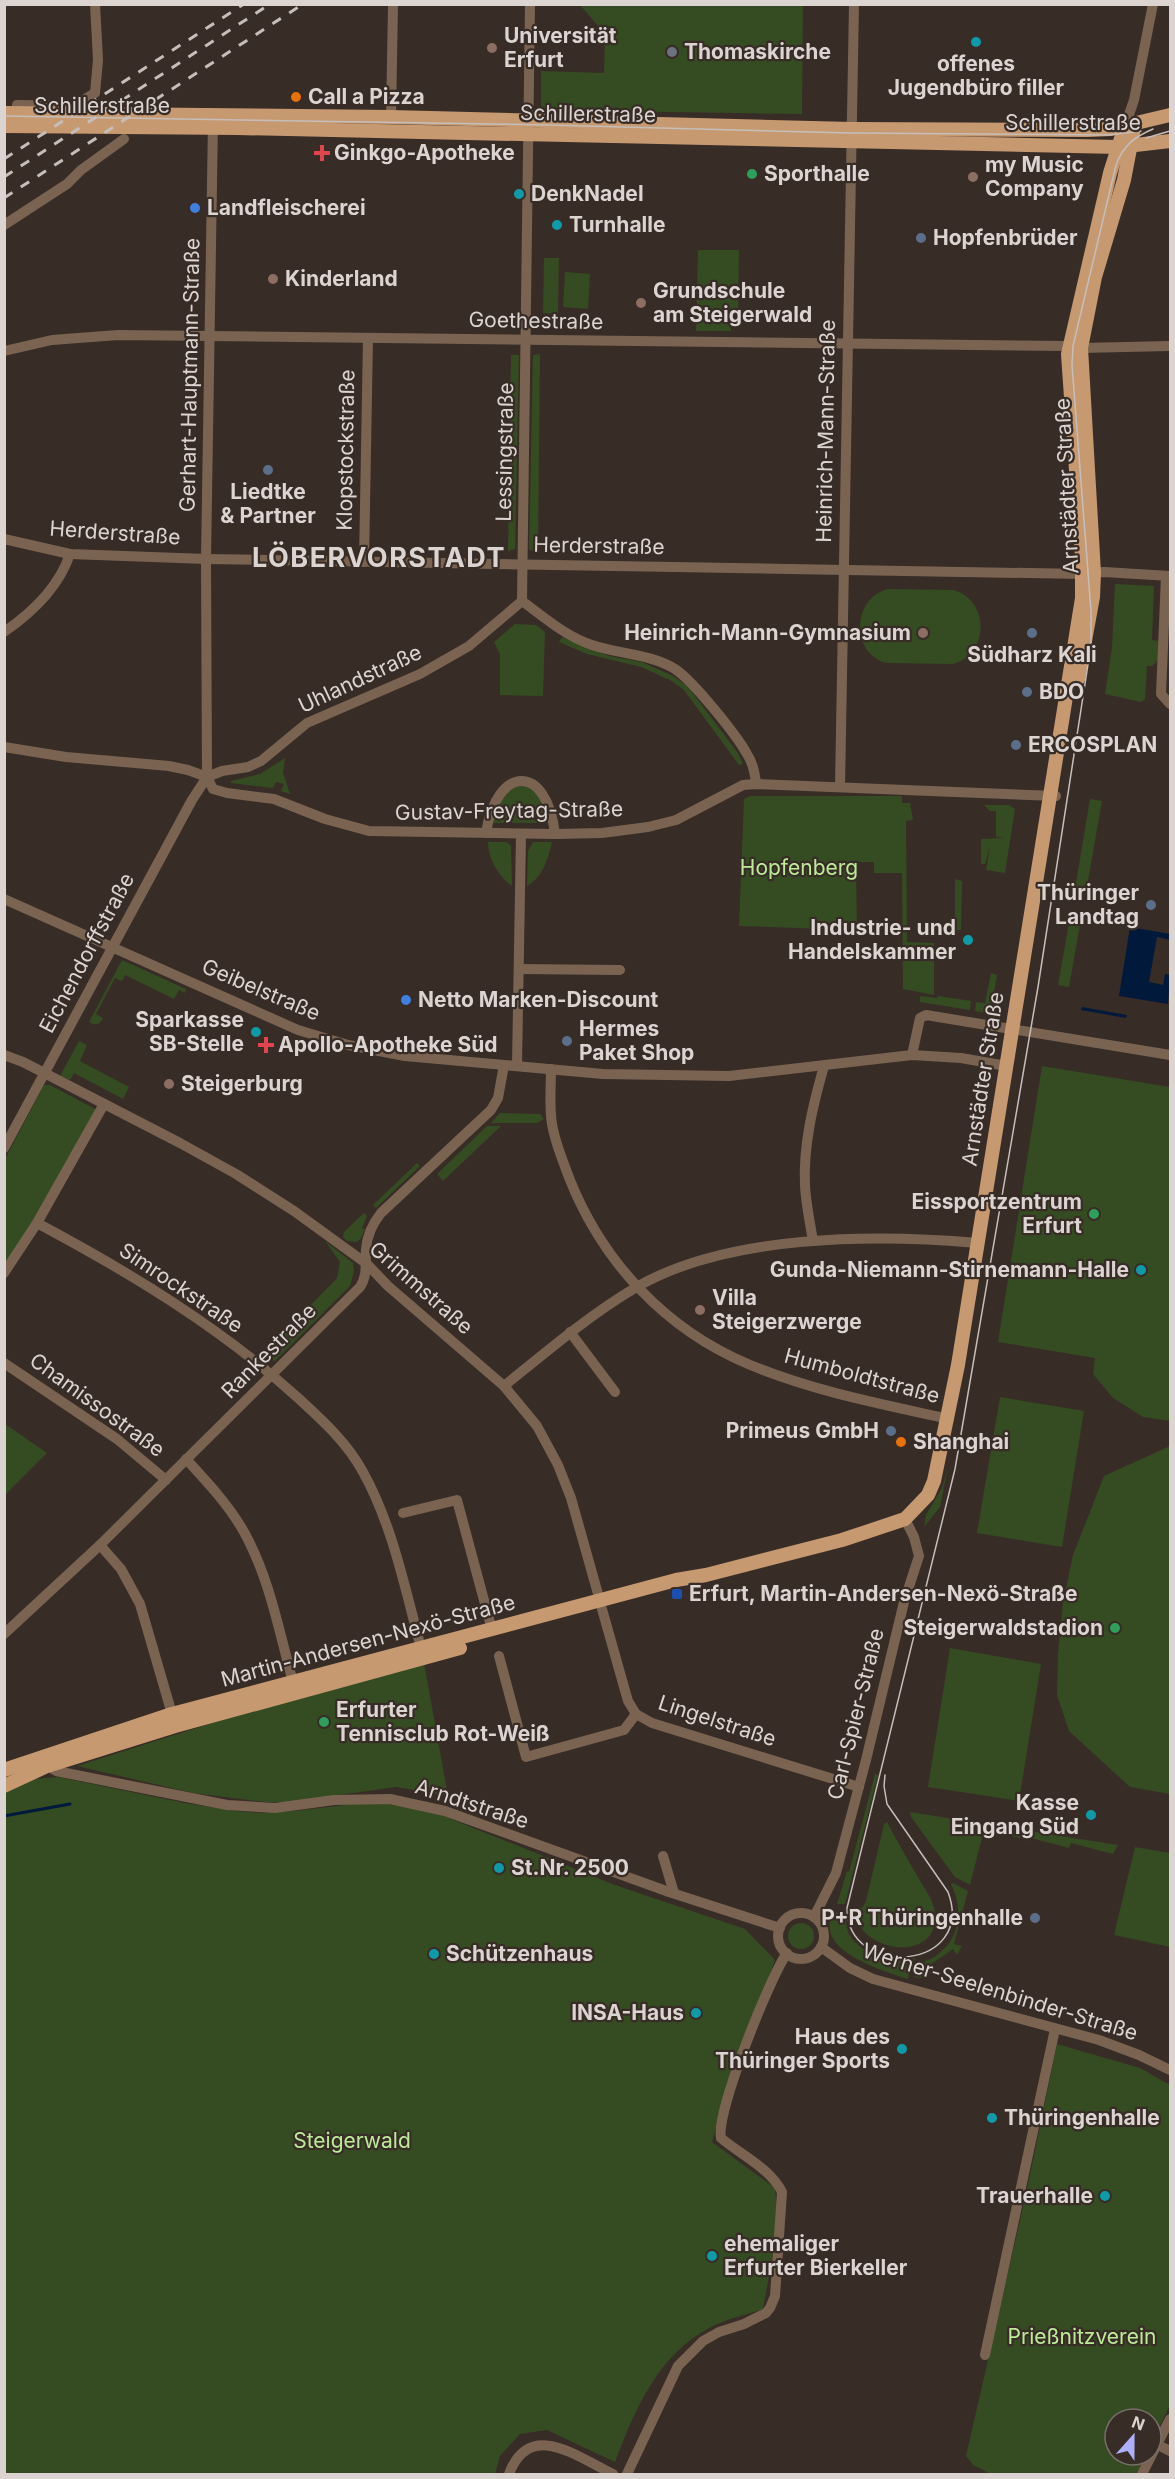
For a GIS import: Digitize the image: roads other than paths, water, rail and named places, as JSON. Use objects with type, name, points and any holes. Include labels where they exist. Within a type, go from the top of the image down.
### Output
[{"type":"main road","name":"Schillerstraße","points":[[10,113],[213,122],[529,128],[1118,147],[1170,141]]},
{"type":"main road","name":"Schillerstraße","points":[[851,139],[1111,129],[1170,115]]},
{"type":"main road","name":"Schillerstraße","points":[[4,126],[391,117],[529,128]]},
{"type":"main road","name":"Arnstädter Straße","points":[[905,1519],[928,1495],[934,1481],[949,1419],[1043,849],[1053,796],[1065,758],[1094,597],[1088,574],[1068,365],[1106,247],[1132,147],[1130,125]]},
{"type":"main road","name":"Arnstädter Straße","points":[[1075,347],[1118,147],[1130,125]]},
{"type":"main road","name":"Martin-Andersen-Nexö-Straße","points":[[45,1761],[172,1714],[492,1630],[676,1588],[706,1575],[842,1540],[905,1519]]},
{"type":"main road","name":"Martin-Andersen-Nexö-Straße","points":[[45,1761],[601,1605]]},
{"type":"main road","points":[[4,1770],[45,1761]]},
{"type":"main road","points":[[4,1786],[45,1761]]},
{"type":"street","name":"Schillerstraße","points":[[10,113],[16,105],[74,106],[95,93],[98,60],[95,4]]},
{"type":"street","points":[[391,117],[393,4]]},
{"type":"street","name":"Lessingstraße","points":[[522,601],[530,4]]},
{"type":"street","name":"Heinrich-Mann-Straße","points":[[840,787],[854,4]]},
{"type":"street","points":[[1130,125],[1153,4]]},
{"type":"street","name":"Gerhart-Hauptmann-Straße","points":[[207,777],[206,559],[213,122]]},
{"type":"street","points":[[4,225],[67,184],[81,170],[124,139]]},
{"type":"street","name":"Goethestraße","points":[[5,350],[52,340],[86,337],[210,336],[847,345],[1170,346]]},
{"type":"street","name":"Klopstockstraße","points":[[364,562],[368,338]]},
{"type":"street","name":"Herderstraße","points":[[4,539],[70,554],[206,559],[1168,576]]},
{"type":"street","points":[[4,632],[39,604],[58,582],[70,554]]},
{"type":"street","points":[[1168,576],[1161,694],[1170,704]]},
{"type":"street","points":[[522,601],[568,635],[614,651],[655,659],[676,670],[690,681],[747,753],[754,770],[756,784]]},
{"type":"street","name":"Uhlandstraße","points":[[207,777],[222,771],[248,767],[261,761],[307,723],[420,674],[469,646],[522,601]]},
{"type":"street","name":"Gustav-Freytag-Straße","points":[[4,747],[66,757],[169,766],[188,770],[207,777],[213,789],[274,799],[325,819],[369,831],[602,833],[657,825],[685,816],[743,785],[756,784],[1053,796]]},
{"type":"street","name":"Eichendorffstraße","points":[[4,1148],[192,800],[207,777]]},
{"type":"street","points":[[486,833],[489,818],[503,788],[514,782],[527,782],[540,789],[545,796],[553,819],[555,834]]},
{"type":"street","points":[[517,1065],[521,834]]},
{"type":"street","name":"Geibelstraße","points":[[4,899],[298,1030],[348,1045],[405,1056],[551,1069],[688,1077],[729,1076],[912,1055],[961,1058],[1007,1066]]},
{"type":"street","points":[[519,969],[620,970]]},
{"type":"street","points":[[912,1055],[920,1018],[926,1015],[1170,1055]]},
{"type":"street","name":"Grimmstraße","points":[[4,1055],[104,1104],[236,1174],[294,1211],[367,1264],[388,1286],[504,1386],[537,1426],[558,1465],[571,1498],[601,1605]]},
{"type":"street","name":"Rankestraße","points":[[4,1634],[100,1545],[273,1376],[360,1287],[367,1264],[368,1239],[381,1213],[491,1110],[498,1098],[504,1065]]},
{"type":"street","points":[[813,1241],[805,1184],[806,1156],[813,1104],[824,1066]]},
{"type":"street","name":"Humboldtstraße","points":[[551,1069],[551,1119],[557,1147],[583,1212],[636,1287],[686,1330],[717,1350],[748,1364],[826,1391],[949,1419]]},
{"type":"street","points":[[4,1273],[37,1223],[104,1104]]},
{"type":"street","name":"Simrockstraße","points":[[37,1223],[142,1283],[223,1337],[273,1376],[323,1420],[363,1471],[386,1521],[421,1648]]},
{"type":"street","points":[[504,1386],[570,1332],[636,1287],[686,1266],[722,1256],[813,1241],[902,1239],[978,1243]]},
{"type":"street","points":[[570,1332],[615,1392]]},
{"type":"street","name":"Chamissostraße","points":[[4,1363],[117,1439],[166,1480]]},
{"type":"street","points":[[186,1459],[219,1496],[253,1550],[276,1615],[293,1682]]},
{"type":"street","points":[[403,1513],[458,1500],[492,1630]]},
{"type":"street","name":"Carl-Spier-Straße","points":[[814,1917],[836,1873],[904,1602],[919,1556],[905,1519]]},
{"type":"street","points":[[100,1545],[121,1569],[140,1604],[172,1714]]},
{"type":"street","name":"Lingelstraße","points":[[601,1605],[628,1701],[636,1713],[652,1723],[859,1787]]},
{"type":"street","points":[[499,1656],[526,1758],[624,1730],[636,1713]]},
{"type":"street","name":"Arndtstraße","points":[[45,1761],[56,1771],[227,1805],[274,1808],[334,1800],[390,1799],[421,1805],[445,1811],[671,1892],[780,1928]]},
{"type":"street","points":[[663,1856],[671,1892]]},
{"type":"street","points":[[799,1913],[814,1917],[823,1931],[821,1947],[814,1954],[802,1959],[787,1953],[779,1941],[780,1928],[792,1915],[799,1913]]},
{"type":"street","name":"Werner-Seelenbinder-Straße","points":[[821,1947],[850,1968],[873,1979],[1099,2040],[1170,2070]]},
{"type":"street","points":[[627,2475],[678,2366],[703,2341],[766,2313],[775,2296],[782,2192],[777,2181],[721,2138],[719,2130],[765,1996],[787,1953]]},
{"type":"street","points":[[985,2355],[1055,2029]]},
{"type":"street","points":[[1163,2434],[1170,2419]]},
{"type":"street","points":[[509,2475],[519,2455],[537,2444],[560,2449],[613,2475]]},
{"type":"water","points":[[1130,927],[1170,934],[1170,940],[1157,937],[1149,982],[1163,985],[1165,974],[1170,975],[1168,1004],[1119,996]]},
{"type":"water","points":[[1082,1007],[1127,1015],[1126,1018],[1081,1010]]},
{"type":"waterway","points":[[4,1816],[70,1804]]},
{"type":"tram line","points":[[4,116],[548,125],[851,133],[1109,135],[1141,131]]},
{"type":"tram line","points":[[885,1775],[887,1804],[948,1892],[952,1918],[944,1938],[929,1951],[908,1957],[887,1956],[867,1947],[853,1931],[847,1908],[955,1469],[1038,987],[1091,645],[1091,611],[1072,365],[1073,346],[1116,165],[1122,152],[1130,143],[1153,129]]},
{"type":"tram line","points":[[1146,138],[1170,131]]},
{"type":"railway","points":[[4,159],[244,4]]},
{"type":"railway","points":[[4,177],[270,4]]},
{"type":"railway","points":[[4,198],[303,4]]},
{"type":"place","name":"offenes Jugendbüro filler","points":[[976,42]]},
{"type":"place","name":"Universität Erfurt","points":[[492,48]]},
{"type":"place","name":"Thomaskirche","points":[[672,52]]},
{"type":"place","name":"Call a Pizza","points":[[296,97]]},
{"type":"place","name":"Ginkgo-Apotheke","points":[[322,153]]},
{"type":"place","name":"Sporthalle","points":[[752,174]]},
{"type":"place","name":"my Music Company","points":[[973,177]]},
{"type":"place","name":"DenkNadel","points":[[519,194]]},
{"type":"place","name":"Landfleischerei","points":[[195,208]]},
{"type":"place","name":"Turnhalle","points":[[557,225]]},
{"type":"place","name":"Hopfenbrüder","points":[[921,238]]},
{"type":"place","name":"Kinderland","points":[[273,279]]},
{"type":"place","name":"Grundschule am Steigerwald","points":[[641,303]]},
{"type":"place","name":"Liedtke & Partner","points":[[268,470]]},
{"type":"place","name":"Heinrich-Mann-Gymnasium","points":[[923,633]]},
{"type":"place","name":"Südharz Kali","points":[[1032,633]]},
{"type":"place","name":"BDO","points":[[1027,692]]},
{"type":"place","name":"ERCOSPLAN","points":[[1016,745]]},
{"type":"place","name":"Thüringer Landtag","points":[[1151,905]]},
{"type":"place","name":"Industrie- und Handelskammer","points":[[968,940]]},
{"type":"place","name":"Netto Marken-Discount","points":[[406,1000]]},
{"type":"place","name":"Sparkasse SB-Stelle","points":[[256,1032]]},
{"type":"place","name":"Hermes Paket Shop","points":[[567,1041]]},
{"type":"place","name":"Apollo-Apotheke Süd","points":[[266,1045]]},
{"type":"place","name":"Steigerburg","points":[[169,1084]]},
{"type":"place","name":"Eissportzentrum Erfurt","points":[[1094,1214]]},
{"type":"place","name":"Gunda-Niemann-Stirnemann-Halle","points":[[1141,1270]]},
{"type":"place","name":"Villa Steigerzwerge","points":[[700,1310]]},
{"type":"place","name":"Primeus GmbH","points":[[891,1431]]},
{"type":"place","name":"Shanghai","points":[[901,1442]]},
{"type":"place","name":"Erfurt, Martin-Andersen-Nexö-Straße","points":[[677,1594]]},
{"type":"place","name":"Steigerwaldstadion","points":[[1115,1628]]},
{"type":"place","name":"Erfurter Tennisclub Rot-Weiß","points":[[324,1722]]},
{"type":"place","name":"Kasse Eingang Süd","points":[[1091,1815]]},
{"type":"place","name":"St.Nr. 2500","points":[[499,1868]]},
{"type":"place","name":"P+R Thüringenhalle","points":[[1035,1918]]},
{"type":"place","name":"Schützenhaus","points":[[434,1954]]},
{"type":"place","name":"INSA-Haus","points":[[696,2013]]},
{"type":"place","name":"Haus des Thüringer Sports","points":[[902,2049]]},
{"type":"place","name":"Thüringenhalle","points":[[992,2118]]},
{"type":"place","name":"Trauerhalle","points":[[1105,2196]]},
{"type":"place","name":"ehemaliger Erfurter Bierkeller","points":[[712,2256]]},
{"type":"district","name":"LÖBERVORSTADT","points":[[379,558]]},
{"type":"park label","name":"Hopfenberg","points":[[799,868]]},
{"type":"park label","name":"Steigerwald","points":[[352,2141]]},
{"type":"park label","name":"Prießnitzverein","points":[[1082,2337]]}]
